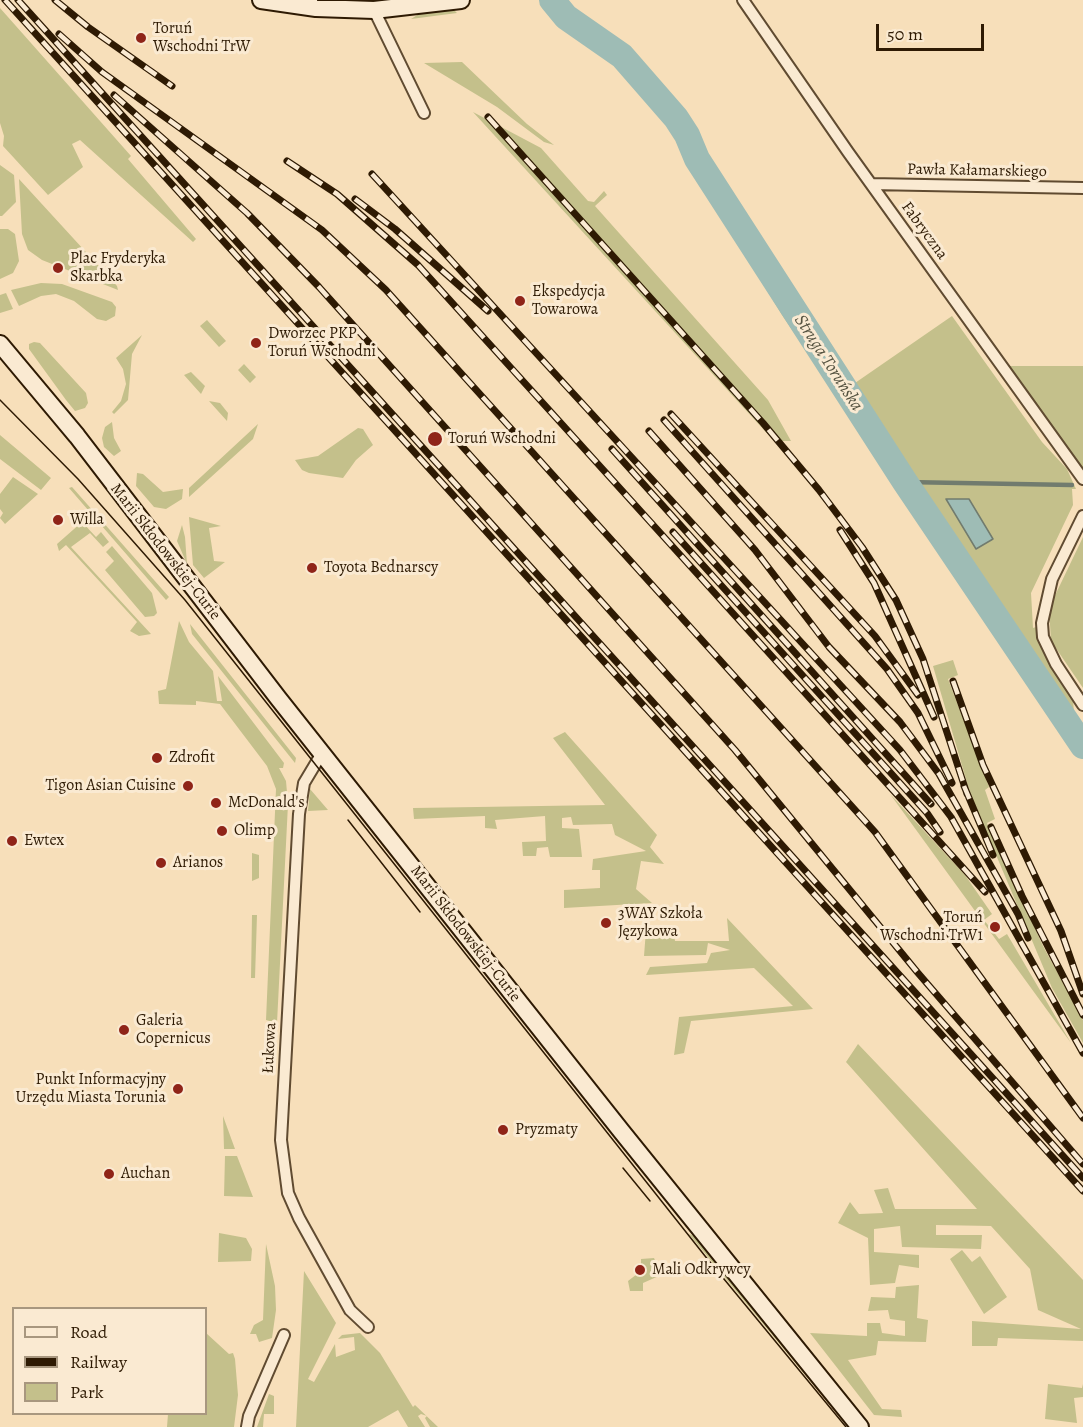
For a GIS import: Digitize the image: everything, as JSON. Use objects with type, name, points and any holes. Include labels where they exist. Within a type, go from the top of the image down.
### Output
[{"type":"street","points":[[261,0],[316,8],[374,10],[461,0]]},
{"type":"street","name":"Fabryczna","points":[[742,0],[1083,479]]},
{"type":"street","points":[[374,10],[424,113]]},
{"type":"street","name":"Pawła Kałamarskiego","points":[[871,184],[1083,188]]},
{"type":"street","points":[[0,344],[5,354]]},
{"type":"street","name":"Marii Skłodowskiej-Curie","points":[[5,354],[77,436],[322,753],[621,1132],[860,1427]]},
{"type":"street","points":[[1083,516],[1052,579],[1042,623],[1043,637],[1056,664],[1083,705]]},
{"type":"street","name":"Łukowa","points":[[322,753],[304,783],[299,814],[281,1140],[288,1193],[299,1218],[350,1310],[368,1327]]},
{"type":"street","points":[[248,1427],[249,1416],[284,1335]]},
{"type":"green space","points":[[547,2],[562,4],[616,41],[667,102],[732,194],[855,383],[952,316],[1042,442],[1067,469],[1076,489],[1072,489],[1073,505],[1031,593],[1033,628],[1036,627],[1040,645],[1073,698],[1074,714],[1083,728],[1083,758],[782,315],[695,173],[684,142],[648,95],[602,47]]},
{"type":"green space","points":[[451,7],[457,13],[411,19],[419,14]]},
{"type":"green space","points":[[0,8],[131,156],[128,159],[196,239],[193,242],[80,140],[72,144],[83,167],[48,195],[3,146],[4,136],[0,123]]},
{"type":"green space","points":[[462,62],[527,124],[554,145],[544,142],[497,107],[424,63]]},
{"type":"green space","points":[[473,112],[541,148],[588,201],[594,202],[604,191],[607,195],[595,206],[768,400],[791,441],[774,441]]},
{"type":"green space","points":[[0,165],[14,175],[16,202],[2,216],[0,216]]},
{"type":"green space","points":[[19,179],[117,286],[118,290],[42,260],[28,250],[22,234]]},
{"type":"green space","points":[[0,229],[8,229],[15,234],[19,261],[13,273],[0,279]]},
{"type":"green space","points":[[41,283],[62,284],[112,302],[116,307],[115,316],[106,321],[97,319],[74,301],[56,294],[41,296],[19,306],[11,290]]},
{"type":"green space","points":[[6,293],[13,309],[0,313],[0,295]]},
{"type":"green space","points":[[207,320],[226,341],[219,347],[200,326]]},
{"type":"green space","points":[[142,335],[132,354],[128,400],[114,414],[112,412],[121,401],[126,384],[123,369],[116,358]]},
{"type":"green space","points":[[40,343],[86,393],[88,403],[85,408],[75,411],[66,400],[29,349],[29,344]]},
{"type":"green space","points":[[244,364],[256,377],[250,383],[238,370]]},
{"type":"green space","points":[[1009,366],[1083,366],[1083,472]]},
{"type":"green space","points":[[191,372],[205,386],[201,394],[184,375]]},
{"type":"green space","points":[[209,401],[220,403],[228,413],[227,421]]},
{"type":"green space","points":[[112,422],[114,438],[121,451],[114,456],[104,447],[102,438],[105,427]]},
{"type":"green space","points":[[258,424],[253,439],[189,497],[189,488]]},
{"type":"green space","points":[[358,428],[363,429],[373,445],[356,460],[343,478],[309,473],[302,470],[295,460],[318,456]]},
{"type":"green space","points":[[0,435],[51,478],[41,490],[0,459]]},
{"type":"green space","points":[[137,473],[143,474],[163,492],[183,489],[182,499],[166,509],[154,507],[136,486]]},
{"type":"green space","points":[[13,477],[38,494],[5,524],[0,518],[3,513],[0,509],[0,494]]},
{"type":"green space","points":[[72,487],[169,597],[166,600],[69,488]]},
{"type":"green space","points":[[189,517],[221,526],[209,528],[214,561],[225,562],[204,578],[193,565]]},
{"type":"green space","points":[[82,522],[96,537],[101,532],[109,542],[103,547],[90,533],[71,547],[151,634],[139,636],[130,631],[137,622],[66,545],[59,551],[57,544]]},
{"type":"green space","points":[[182,525],[185,537],[187,564],[177,541]]},
{"type":"green space","points":[[1083,537],[1083,688],[1051,641],[1049,608]]},
{"type":"green space","points":[[112,546],[152,593],[157,613],[154,616],[145,617],[105,570],[114,561],[106,552]]},
{"type":"green space","points":[[179,621],[189,642],[213,671],[217,701],[222,701],[218,676],[284,763],[283,768],[279,768],[286,781],[288,804],[277,1023],[266,1020],[276,789],[267,766],[220,704],[196,701],[196,705],[159,704],[158,691],[166,689]]},
{"type":"green space","points":[[190,624],[296,758],[295,763],[192,634]]},
{"type":"green space","points":[[953,660],[958,675],[948,679],[989,787],[985,790],[995,819],[987,823],[1043,946],[1083,1020],[1083,1043],[1052,988],[970,793],[933,666]]},
{"type":"green space","points":[[565,732],[657,835],[650,847],[664,864],[641,861],[636,889],[652,903],[564,908],[564,890],[600,888],[600,870],[592,870],[593,859],[646,851],[615,835],[612,824],[573,825],[571,817],[562,818],[562,828],[579,829],[582,857],[550,857],[548,847],[537,848],[536,856],[523,856],[522,842],[546,841],[545,816],[495,820],[497,829],[485,828],[485,816],[414,819],[413,808],[605,805],[553,738]]},
{"type":"green space","points":[[310,789],[328,810],[308,811]]},
{"type":"green space","points":[[890,794],[965,875],[992,914],[984,920],[999,939],[1007,934],[1071,1043]]},
{"type":"green space","points":[[252,853],[259,855],[259,878],[252,881]]},
{"type":"green space","points":[[252,915],[257,915],[255,978],[251,978]]},
{"type":"green space","points":[[727,918],[813,1009],[691,1021],[684,1053],[674,1055],[679,1017],[793,1006],[754,968],[646,975],[650,967],[707,963],[711,953],[730,950],[708,943],[706,955],[644,956],[646,930],[673,929],[675,941],[729,941]]},
{"type":"green space","points":[[858,1044],[1083,1280],[1083,1341],[998,1338],[997,1346],[972,1346],[972,1321],[1081,1329],[1038,1310],[1030,1269],[991,1226],[936,1225],[936,1235],[982,1235],[981,1249],[902,1247],[900,1226],[874,1229],[874,1252],[919,1255],[919,1268],[899,1265],[895,1283],[870,1285],[868,1238],[838,1223],[850,1202],[859,1214],[883,1213],[874,1190],[888,1188],[895,1209],[977,1209],[846,1062]]},
{"type":"green space","points":[[223,1116],[235,1149],[224,1149]]},
{"type":"green space","points":[[225,1156],[237,1156],[253,1197],[224,1196]]},
{"type":"green space","points":[[219,1233],[246,1238],[252,1249],[251,1261],[218,1262]]},
{"type":"green space","points":[[689,1234],[697,1237],[826,1395],[825,1399]]},
{"type":"green space","points":[[266,1244],[275,1286],[276,1310],[272,1338],[259,1342],[256,1334],[250,1334],[254,1325],[263,1320]]},
{"type":"green space","points":[[962,1250],[972,1262],[980,1256],[1007,1297],[984,1314],[950,1259]]},
{"type":"green space","points":[[654,1258],[661,1275],[643,1283],[643,1291],[630,1291],[628,1281],[641,1271],[641,1259]]},
{"type":"green space","points":[[304,1271],[336,1323],[308,1379],[314,1382],[335,1344],[336,1357],[355,1350],[354,1337],[338,1339],[342,1335],[360,1333],[380,1353],[413,1407],[415,1405],[426,1416],[421,1414],[418,1416],[425,1427],[408,1427],[398,1410],[368,1427],[296,1427]]},
{"type":"green space","points":[[919,1285],[917,1318],[928,1320],[926,1342],[878,1341],[876,1355],[848,1360],[882,1409],[901,1410],[902,1417],[874,1415],[810,1333],[867,1336],[867,1323],[880,1323],[882,1333],[905,1336],[905,1321],[890,1319],[888,1310],[868,1311],[871,1297],[895,1298],[896,1287]]},
{"type":"green space","points":[[207,1334],[229,1354],[233,1353],[235,1359],[238,1395],[234,1427],[167,1427],[168,1415],[207,1415]]},
{"type":"green space","points":[[1048,1384],[1082,1388],[1083,1384],[1083,1397],[1074,1398],[1077,1423],[1045,1419]]},
{"type":"green space","points":[[269,1394],[274,1396],[274,1414],[264,1414],[263,1427],[257,1427]]},
{"type":"green space","points":[[427,1416],[438,1427],[430,1427],[425,1418]]},
{"type":"water","points":[[946,499],[969,499],[993,539],[976,549]]},
{"type":"waterway","name":"Struga Toruńska","points":[[552,0],[566,17],[622,56],[676,118],[687,135],[697,159],[905,482],[1083,746]]},
{"type":"waterway","points":[[905,482],[1072,485]]},
{"type":"tram line","points":[[0,400],[78,479],[185,600],[705,1256],[846,1427]]},
{"type":"tram line","points":[[348,820],[420,912]]},
{"type":"tram line","points":[[623,1168],[650,1201]]},
{"type":"railway","points":[[5,0],[1083,1191]]},
{"type":"railway","points":[[18,0],[1083,1178]]},
{"type":"railway","points":[[55,0],[88,27],[172,86]]},
{"type":"railway","points":[[59,34],[102,72],[322,230],[386,290],[875,832],[1083,1118]]},
{"type":"railway","points":[[114,95],[247,213],[319,287],[735,750],[918,973],[1083,1164]]},
{"type":"railway","points":[[488,117],[763,423],[819,490],[862,547],[896,600],[923,659],[967,794]]},
{"type":"railway","points":[[287,161],[337,194],[418,265],[985,892]]},
{"type":"railway","points":[[372,174],[900,750],[951,817],[1083,1053]]},
{"type":"railway","points":[[355,199],[395,229],[488,311]]},
{"type":"railway","points":[[671,414],[875,636],[918,695]]},
{"type":"railway","points":[[664,420],[887,669],[918,713],[952,783]]},
{"type":"railway","points":[[649,431],[755,550],[829,647],[900,722],[939,774],[1018,914],[1028,938]]},
{"type":"railway","points":[[612,449],[931,804]]},
{"type":"railway","points":[[840,530],[874,583],[934,717]]},
{"type":"railway","points":[[673,532],[927,813],[940,832]]},
{"type":"railway","points":[[953,681],[983,765],[1061,931],[1083,994]]},
{"type":"railway","points":[[964,786],[993,855]]},
{"type":"railway","points":[[991,827],[1022,896],[1083,1015]]},
{"type":"place","name":"Toruń Wschodni TrW","points":[[141,38]]},
{"type":"place","name":"Plac Fryderyka Skarbka","points":[[58,268]]},
{"type":"place","name":"Ekspedycja Towarowa","points":[[520,301]]},
{"type":"place","name":"Dworzec PKP Toruń Wschodni","points":[[256,343]]},
{"type":"place","name":"Toruń Wschodni","points":[[435,439]]},
{"type":"place","name":"Willa","points":[[58,520]]},
{"type":"place","name":"Toyota Bednarscy","points":[[312,568]]},
{"type":"place","name":"Zdrofit","points":[[157,758]]},
{"type":"place","name":"Tigon Asian Cuisine","points":[[188,786]]},
{"type":"place","name":"McDonald's","points":[[216,803]]},
{"type":"place","name":"Olimp","points":[[222,831]]},
{"type":"place","name":"Ewtex","points":[[12,841]]},
{"type":"place","name":"Arianos","points":[[161,863]]},
{"type":"place","name":"3WAY Szkoła Językowa","points":[[606,923]]},
{"type":"place","name":"Toruń Wschodni TrW1","points":[[995,927]]},
{"type":"place","name":"Galeria Copernicus","points":[[124,1030]]},
{"type":"place","name":"Punkt Informacyjny Urzędu Miasta Torunia","points":[[178,1089]]},
{"type":"place","name":"Pryzmaty","points":[[503,1130]]},
{"type":"place","name":"Auchan","points":[[109,1174]]},
{"type":"place","name":"Mali Odkrywcy","points":[[640,1270]]}]
